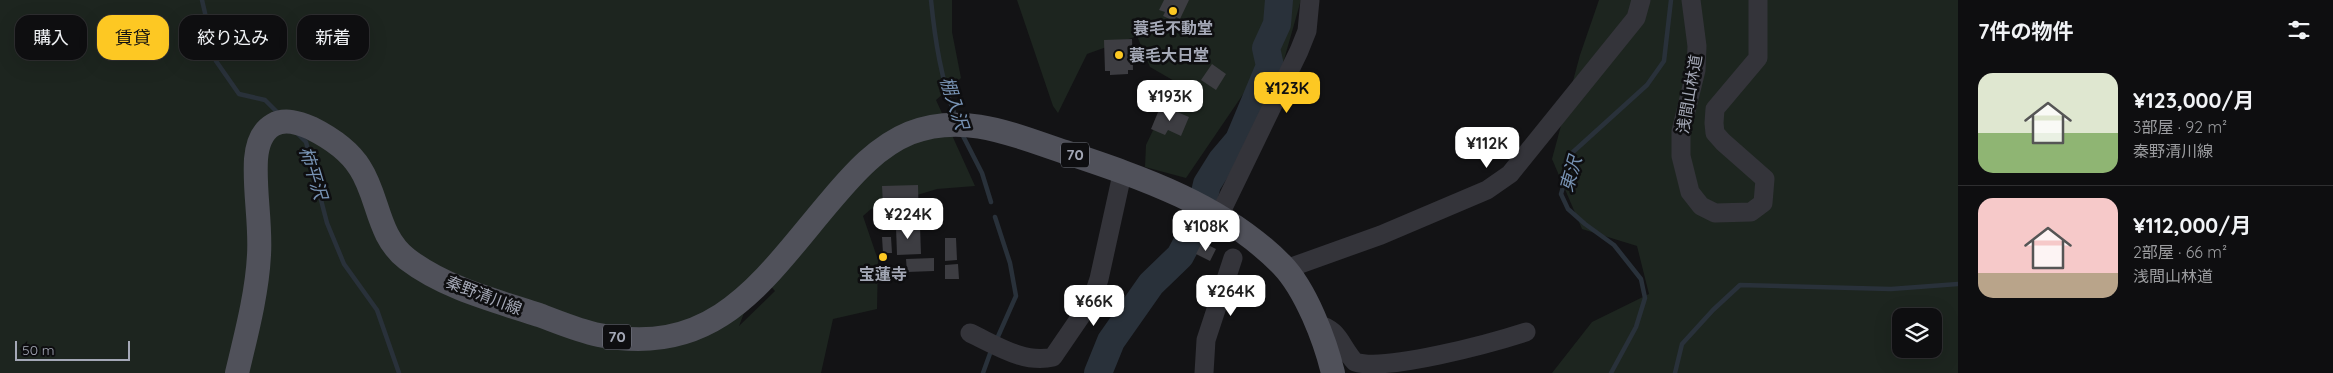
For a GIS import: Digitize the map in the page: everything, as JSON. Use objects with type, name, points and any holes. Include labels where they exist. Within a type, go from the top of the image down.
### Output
[{"type":"main road","name":"秦野清川線","points":[[237,373],[259,262],[260,232],[256,162],[258,145],[265,131],[272,125],[281,122],[296,122],[326,135],[348,153],[361,170],[379,220],[388,237],[404,257],[460,289],[599,335],[630,338],[657,338],[683,334],[728,312],[751,293],[849,179],[889,143],[907,134],[956,124],[1006,132],[1123,170],[1181,195],[1244,232],[1286,269],[1302,295],[1316,324],[1333,373]]},
{"type":"street","points":[[1214,213],[1299,51],[1308,31],[1310,0]]},
{"type":"street","points":[[1286,269],[1381,235],[1487,190],[1510,174],[1636,18],[1641,0]]},
{"type":"street","name":"浅間山林道","points":[[1692,0],[1697,46],[1696,70],[1681,131],[1681,156],[1690,192],[1701,206],[1715,213],[1735,213],[1751,212],[1763,203],[1766,192],[1766,179],[1715,133],[1715,109],[1758,58],[1758,0]]},
{"type":"street","points":[[970,333],[1016,354],[1040,360],[1053,357],[1092,300],[1099,279],[1123,170]]},
{"type":"street","points":[[1204,373],[1206,340],[1233,258]]},
{"type":"street","points":[[1316,324],[1328,327],[1334,331],[1355,362],[1373,365],[1468,348],[1526,332]]},
{"type":"shaded area","points":[[0,0],[952,0],[952,32],[961,78],[936,100],[975,186],[937,189],[871,209],[863,216],[878,260],[877,309],[833,319],[821,373],[0,373]],"holes":[[[759,274],[775,291],[739,326]]]},
{"type":"shaded area","points":[[1017,0],[1301,0],[1282,67],[1250,84],[1186,178],[1145,167],[1146,145],[1176,82],[1150,67],[1137,36],[1087,54],[1058,113],[1053,106]]},
{"type":"shaded area","points":[[1599,0],[1958,0],[1958,373],[1552,373],[1592,322],[1649,294],[1637,246],[1582,229],[1552,159],[1580,55]]},
{"type":"building","name":"蓑毛不動堂","points":[[1164,0],[1189,0],[1180,19],[1176,17],[1174,21],[1163,16],[1165,12],[1159,10]]},
{"type":"building","name":"蓑毛大日堂","points":[[1132,39],[1133,70],[1128,70],[1128,74],[1110,75],[1110,71],[1105,71],[1104,40]]},
{"type":"building","points":[[1212,64],[1226,74],[1216,90],[1201,80]]},
{"type":"building","points":[[1161,105],[1189,117],[1181,136],[1168,130],[1165,135],[1151,129]]},
{"type":"building","points":[[918,185],[919,223],[884,224],[882,186]]},
{"type":"building","points":[[920,226],[921,254],[897,255],[896,227]]},
{"type":"building","points":[[882,237],[891,237],[892,253],[883,253]]},
{"type":"building","points":[[945,238],[956,238],[957,260],[945,261]]},
{"type":"building","points":[[1202,242],[1216,249],[1210,261],[1196,254]]},
{"type":"building","points":[[934,258],[934,271],[907,272],[906,259]]},
{"type":"building","points":[[958,264],[959,279],[945,279],[945,265]]},
{"type":"waterway","name":"柿平沢","points":[[202,0],[216,61],[239,94],[265,100],[280,115]]},
{"type":"waterway","name":"棚入沢","points":[[931,0],[939,60],[956,118]]},
{"type":"waterway","points":[[1098,373],[1111,341],[1151,284],[1180,256],[1198,222],[1207,184],[1222,160],[1239,140],[1270,66],[1266,48],[1277,24],[1279,0]]},
{"type":"waterway","name":"東沢","points":[[1611,373],[1636,327],[1645,298],[1641,279],[1614,245],[1568,209],[1561,194],[1573,152],[1647,85],[1664,61],[1671,0]]},
{"type":"waterway","name":"棚入沢","points":[[961,132],[982,173],[991,202]]},
{"type":"waterway","name":"柿平沢","points":[[297,133],[306,142],[327,223],[344,264],[377,310],[399,373]]},
{"type":"waterway","name":"棚入沢","points":[[995,217],[1010,263],[1016,296],[996,341]]},
{"type":"waterway","points":[[1675,373],[1682,344],[1713,310],[1740,285],[1891,289],[1958,284]]},
{"type":"waterway","name":"棚入沢","points":[[983,373],[992,348]]},
{"type":"place","name":"蓑毛不動堂","points":[[1173,11]]},
{"type":"place","name":"蓑毛大日堂","points":[[1119,55]]},
{"type":"place","name":"宝蓮寺","points":[[883,257]]}]
